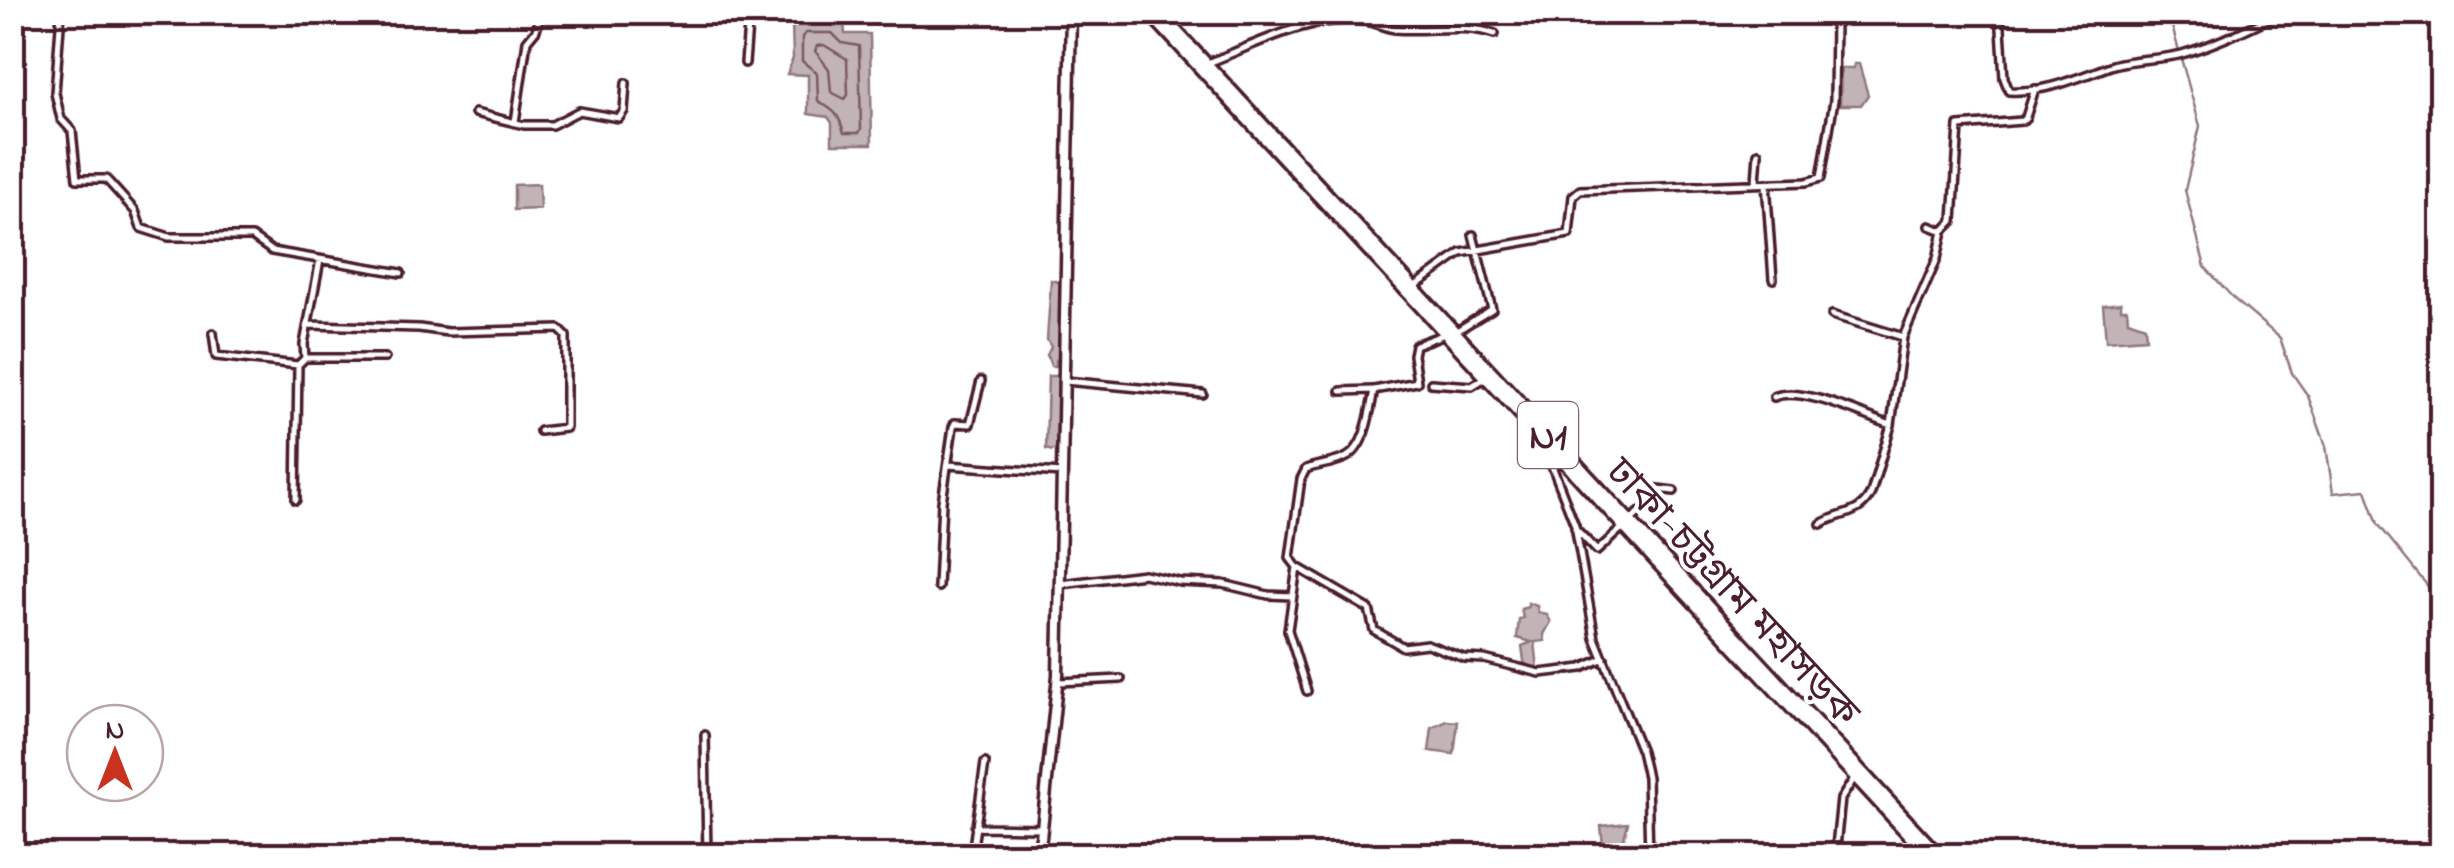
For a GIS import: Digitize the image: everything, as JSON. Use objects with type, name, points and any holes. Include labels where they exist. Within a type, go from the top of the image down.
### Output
[{"type":"highway","name":"ঢাকা-চট্টগ্রাম মহাসড়ক","points":[[1148,12],[1414,287],[1486,377],[1554,451],[1940,856]]},
{"type":"highway","name":"ঢাকা-চট্টগ্রাম মহাসড়ক","points":[[1159,12],[1329,203]]},
{"type":"highway","name":"ঢাকা-চট্টগ্রাম মহাসড়ক","points":[[1339,213],[1928,856]]},
{"type":"main road","points":[[1034,856],[1042,828],[1058,682],[1071,12]]},
{"type":"street","points":[[61,12],[56,93],[61,119],[70,124],[72,131],[77,180],[106,179],[135,212],[140,228],[169,237],[252,237],[272,251],[401,273]]},
{"type":"street","points":[[744,63],[750,12]]},
{"type":"street","points":[[1461,12],[1462,26]]},
{"type":"street","points":[[2000,12],[2004,78],[2009,92],[2091,76],[2115,64],[2179,55],[2235,36],[2282,12]]},
{"type":"street","points":[[515,122],[527,40],[536,30],[541,13],[566,16]]},
{"type":"street","points":[[1414,287],[1460,253],[1569,234],[1574,196],[1580,190],[1806,182],[1823,175],[1834,100],[1834,18]]},
{"type":"street","points":[[1206,64],[1298,28],[1325,22],[1367,20],[1393,28],[1462,26],[1495,34]]},
{"type":"street","points":[[475,113],[552,125],[579,111],[619,118],[624,111],[626,83]]},
{"type":"street","points":[[1821,524],[1853,513],[1868,501],[1890,425],[1903,337],[1937,258],[1943,230],[1953,222],[1959,126],[2022,121],[2036,88]]},
{"type":"street","points":[[1756,182],[1758,153]]},
{"type":"street","points":[[1766,183],[1772,279]]},
{"type":"street","points":[[1930,226],[1943,230]]},
{"type":"street","points":[[1341,391],[1416,382],[1416,345],[1450,333],[1492,309],[1473,235]]},
{"type":"street","points":[[296,500],[298,365],[304,358],[320,260]]},
{"type":"street","points":[[1832,315],[1903,337]]},
{"type":"street","points":[[309,325],[448,332],[559,328],[566,336],[566,428],[540,431]]},
{"type":"street","points":[[212,333],[216,356],[298,365]]},
{"type":"street","points":[[304,358],[385,358]]},
{"type":"street","points":[[1431,383],[1472,386],[1486,377]]},
{"type":"street","points":[[938,587],[942,502],[952,427],[970,424],[981,381]]},
{"type":"street","points":[[1066,381],[1203,394]]},
{"type":"street","points":[[1374,390],[1357,450],[1345,458],[1310,467],[1301,479],[1288,553],[1298,567],[1359,601],[1368,609],[1374,630],[1403,646],[1427,644],[1464,658],[1484,659],[1540,674],[1582,668],[1604,658]]},
{"type":"street","points":[[1774,397],[1783,392],[1802,395],[1890,425]]},
{"type":"street","points":[[1554,451],[1552,468],[1575,528],[1588,604],[1604,658],[1641,751],[1647,778],[1649,856]]},
{"type":"street","points":[[948,465],[1062,473]]},
{"type":"street","points":[[1575,528],[1598,551],[1647,506],[1650,488],[1674,491]]},
{"type":"street","points":[[1298,567],[1288,630],[1307,691]]},
{"type":"street","points":[[1061,584],[1144,574],[1180,582],[1223,584],[1258,594],[1292,596]]},
{"type":"street","points":[[1058,682],[1120,679]]},
{"type":"street","points":[[705,735],[707,856]]},
{"type":"street","points":[[983,856],[973,846],[985,763]]},
{"type":"street","points":[[1835,856],[1841,799],[1856,777]]},
{"type":"street","points":[[975,826],[1042,828]]},
{"type":"water","points":[[844,22],[845,34],[870,34],[872,144],[832,144],[832,123],[828,117],[808,114],[808,75],[787,74],[793,58],[792,23]]},
{"type":"water","points":[[1854,64],[1859,64],[1868,95],[1861,105],[1840,105],[1841,68],[1854,68]]},
{"type":"water","points":[[539,184],[540,209],[514,210],[514,185]]},
{"type":"water","points":[[1051,280],[1062,283],[1060,360],[1056,360],[1056,366],[1051,366],[1047,355],[1051,347],[1047,340]]},
{"type":"water","points":[[2121,303],[2121,309],[2127,309],[2128,320],[2145,326],[2146,338],[2106,341],[2103,305]]},
{"type":"water","points":[[1048,376],[1059,376],[1057,448],[1052,451],[1046,449]]},
{"type":"water","points":[[1528,603],[1537,606],[1538,612],[1547,615],[1551,622],[1544,634],[1545,641],[1535,642],[1538,669],[1525,668],[1522,646],[1532,642],[1517,638],[1519,619],[1523,618],[1521,609],[1528,607]]},
{"type":"water","points":[[1447,721],[1458,722],[1454,754],[1429,751],[1432,728]]},
{"type":"water","points":[[1628,823],[1623,842],[1625,855],[1604,855],[1601,826]]},
{"type":"waterway","points":[[2168,12],[2200,126],[2185,190],[2205,267],[2234,299],[2280,338],[2292,373],[2308,396],[2326,446],[2333,493],[2366,490],[2378,524],[2438,599],[2442,610]]}]
